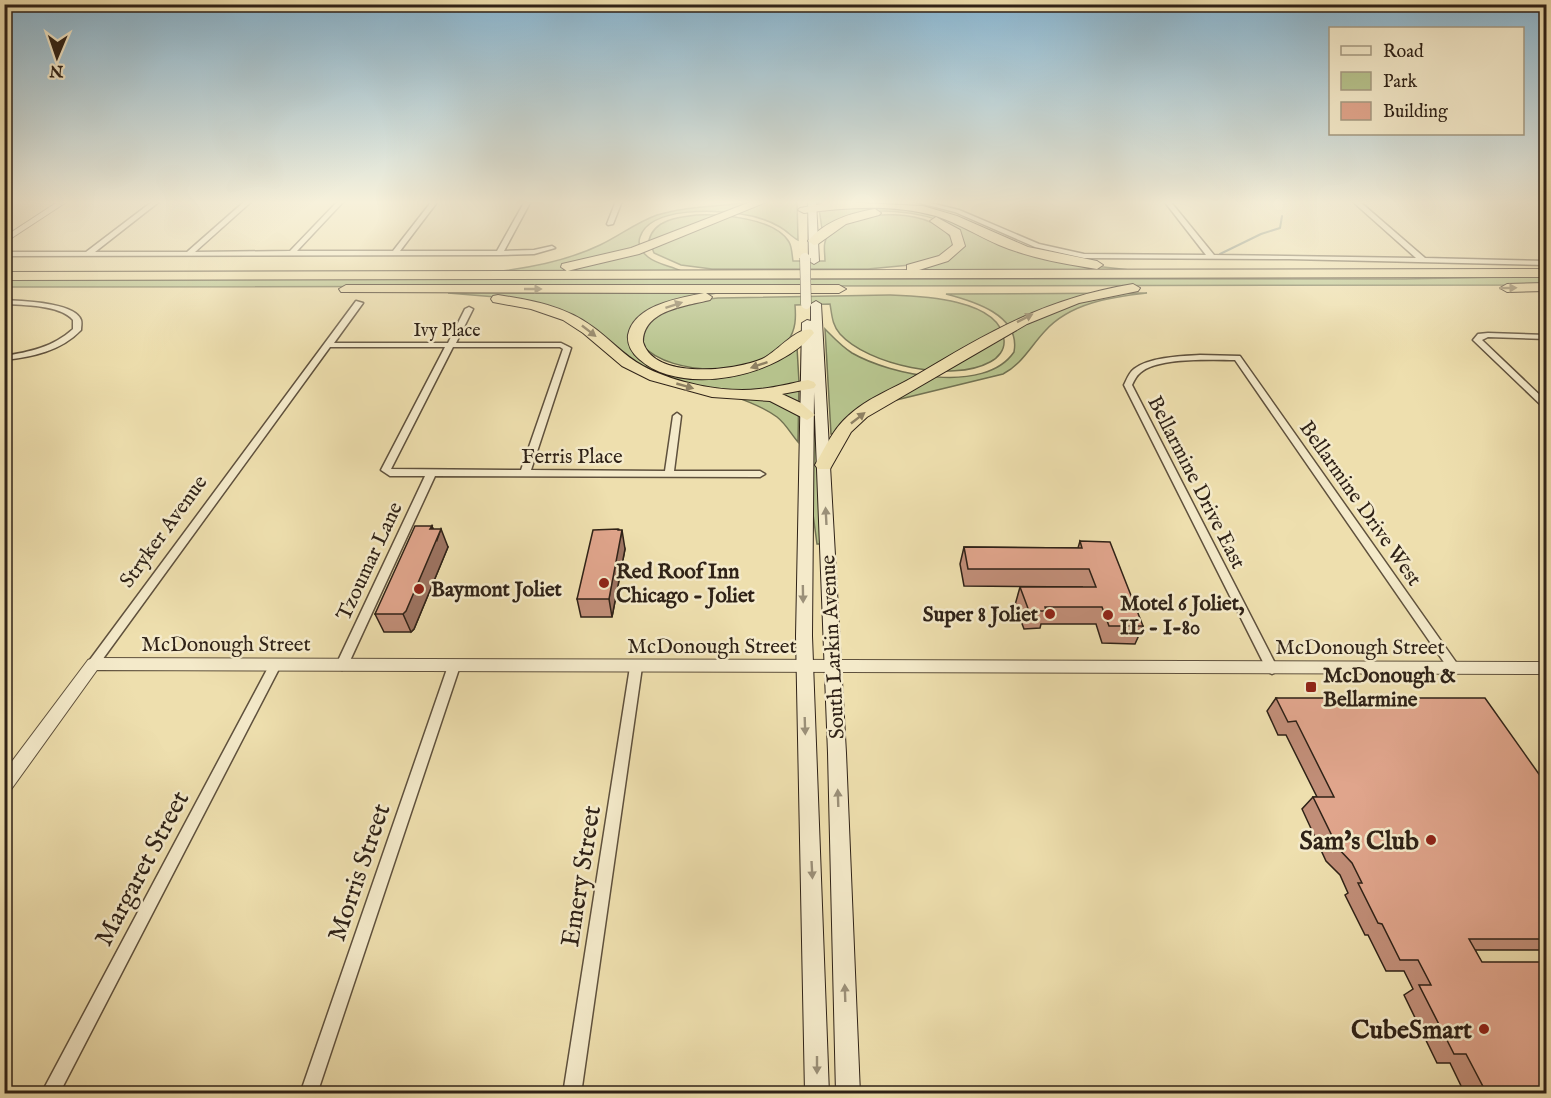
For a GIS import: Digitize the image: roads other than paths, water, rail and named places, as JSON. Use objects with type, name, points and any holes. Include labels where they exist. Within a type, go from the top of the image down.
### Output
[{"type":"highway","points":[[529,276],[630,252]]},
{"type":"highway","points":[[865,275],[923,266],[941,260],[953,252]]},
{"type":"highway","points":[[1037,252],[1072,261],[1128,267],[1244,270],[1270,275]]},
{"type":"highway","points":[[4,276],[1546,273]]},
{"type":"highway","points":[[1492,288],[1546,287]]},
{"type":"highway","points":[[824,465],[855,419],[996,334],[1035,314],[1077,298],[1106,291],[1138,288],[1064,288]]},
{"type":"highway","points":[[370,289],[493,298],[542,307],[578,323],[619,358],[653,377],[699,390],[756,394],[786,399],[807,415]]},
{"type":"highway","points":[[765,289],[690,300],[665,308],[639,325],[634,336],[636,347],[646,357],[664,366],[688,372],[722,373],[738,371],[767,362],[807,333]]},
{"type":"highway","points":[[336,290],[857,289]]},
{"type":"highway","points":[[4,290],[301,290]]},
{"type":"highway","points":[[756,394],[808,385]]},
{"type":"main road","name":"South Larkin Avenue","points":[[810,252],[811,304],[824,465],[848,1094]]},
{"type":"main road","name":"South Larkin Avenue","points":[[810,259],[812,252]]},
{"type":"main road","name":"South Larkin Avenue","points":[[811,304],[807,333],[808,385],[803,553],[808,812],[815,941],[817,1094]]},
{"type":"street","points":[[4,254],[526,252]]},
{"type":"street","points":[[1063,252],[1103,257],[1546,263]]},
{"type":"street","points":[[1208,252],[1212,257]]},
{"type":"street","points":[[1414,252],[1424,261]]},
{"type":"street","points":[[4,302],[56,308],[72,313],[77,321],[77,330],[70,337],[45,351],[4,358]]},
{"type":"street","name":"Stryker Avenue","points":[[4,786],[359,303]]},
{"type":"street","points":[[452,345],[469,309]]},
{"type":"street","points":[[1546,338],[1488,335],[1478,338],[1546,405]]},
{"type":"street","name":"Ivy Place","points":[[328,345],[565,346],[569,349],[525,474]]},
{"type":"street","name":"Ferris Place","points":[[452,345],[386,470],[394,474],[760,474]]},
{"type":"street","name":"Bellarmine Drive East","points":[[1237,358],[1195,358],[1151,365],[1137,370],[1128,385],[1272,669]]},
{"type":"street","name":"Bellarmine Drive West","points":[[1237,358],[1454,668]]},
{"type":"street","points":[[669,474],[677,416]]},
{"type":"street","name":"Tzoumar Lane","points":[[342,665],[431,474]]},
{"type":"street","name":"McDonough Street","points":[[93,664],[1546,668]]},
{"type":"street","name":"Margaret Street","points":[[49,1094],[275,665]]},
{"type":"street","name":"Morris Street","points":[[308,1094],[454,666]]},
{"type":"street","name":"Emery Street","points":[[572,1094],[636,667]]},
{"type":"waterway","points":[[1220,254],[1224,252]]},
{"type":"place","name":"Red Roof Inn Chicago - Joliet","points":[[604,583]]},
{"type":"place","name":"Baymont Joliet","points":[[419,589]]},
{"type":"place","name":"Super 8 Joliet","points":[[1050,614]]},
{"type":"place","name":"Motel 6 Joliet, IL - I-80","points":[[1108,615]]},
{"type":"place","name":"McDonough & Bellarmine","points":[[1311,687]]},
{"type":"place","name":"Sam's Club","points":[[1431,840]]},
{"type":"place","name":"CubeSmart","points":[[1484,1029]]}]
